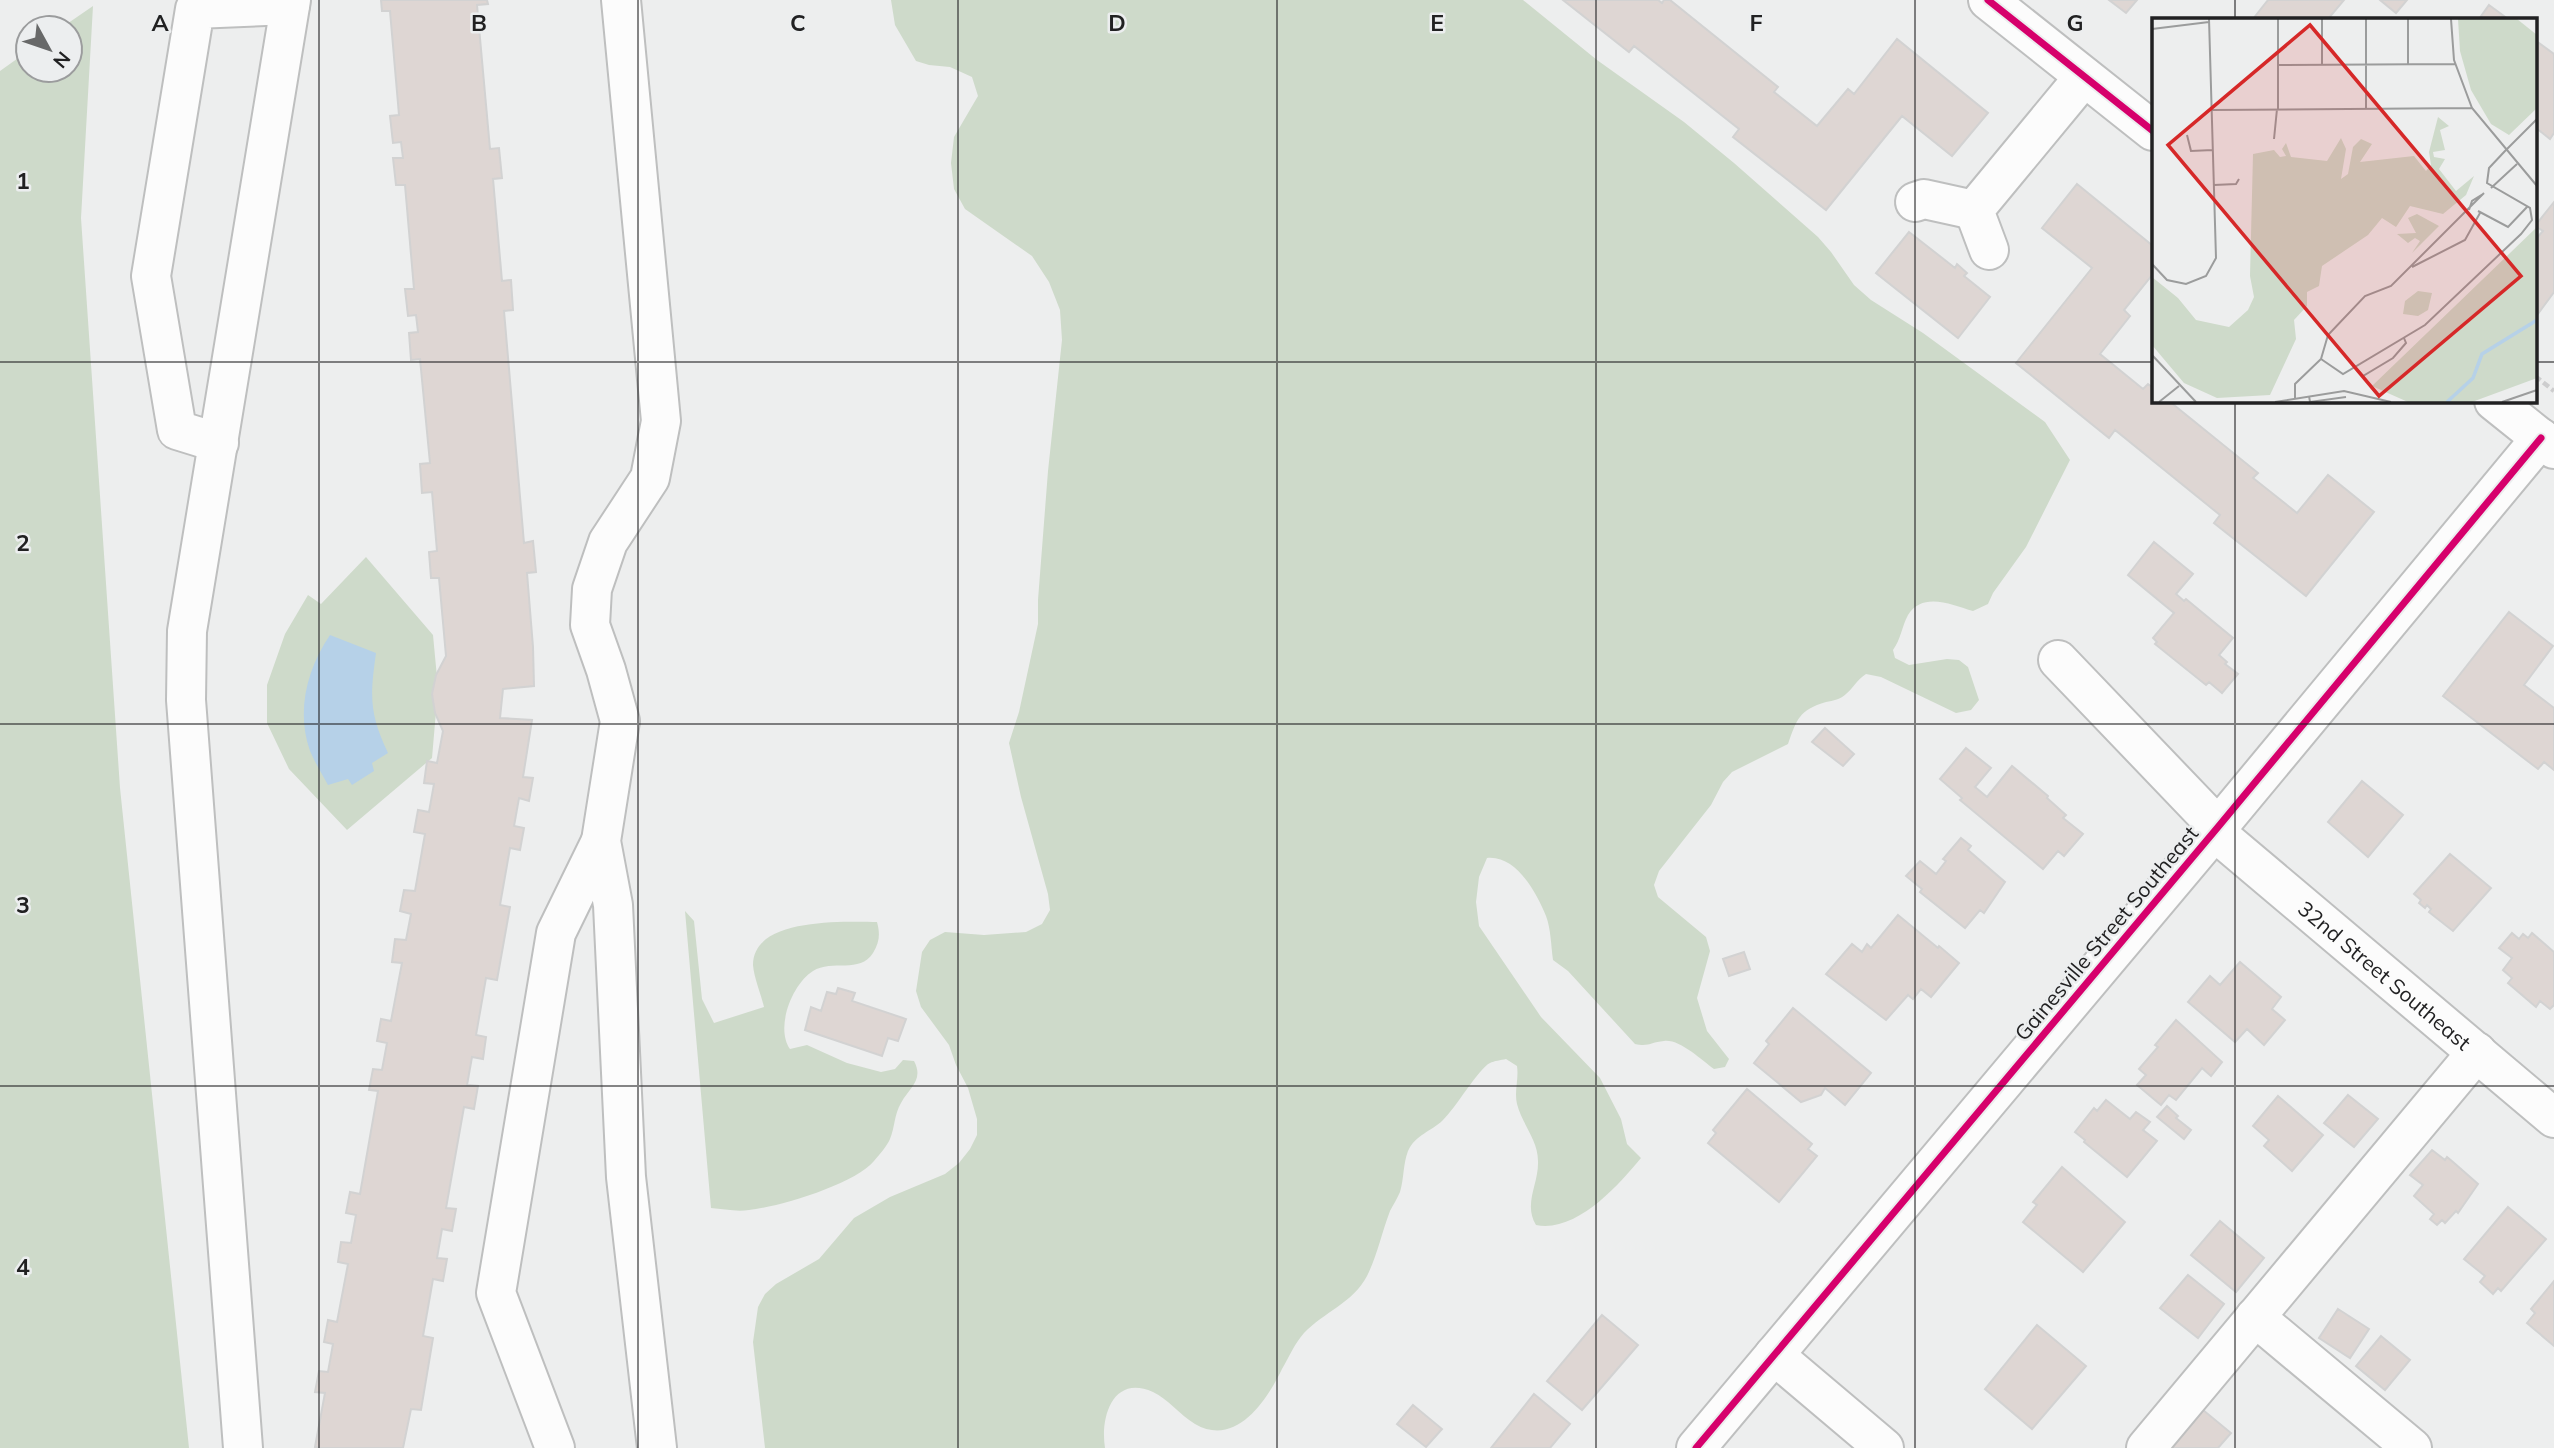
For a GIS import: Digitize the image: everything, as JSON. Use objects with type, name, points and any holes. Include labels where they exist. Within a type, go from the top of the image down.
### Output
[{"type":"street","points":[[555,1448],[496,1293],[556,933],[601,841],[620,721],[590,625],[592,589],[608,542],[650,478],[662,421],[621,0]]},
{"type":"street","points":[[1988,0],[2152,130]]},
{"type":"street","points":[[219,443],[177,430],[151,275],[195,9],[291,3],[219,443],[187,631],[186,700],[243,1448]]},
{"type":"street","points":[[1974,210],[2084,77]]},
{"type":"street","points":[[1915,202],[1924,199],[1974,210]]},
{"type":"street","points":[[1974,210],[1989,250]]},
{"type":"street","points":[[2495,402],[2547,443]]},
{"type":"street","name":"Gainesville Street Southeast","points":[[1696,1448],[2216,830],[2547,443]]},
{"type":"street","name":"32nd Street Southeast","points":[[2058,660],[2216,830],[2554,1118]]},
{"type":"street","points":[[601,841],[613,905],[626,1177],[657,1448]]},
{"type":"street","points":[[2146,1448],[2477,1052]]},
{"type":"street","points":[[2256,1317],[2412,1448]]},
{"type":"street","points":[[1774,1355],[1884,1448]]},
{"type":"path","points":[[2536,377],[2554,391]]},
{"type":"green space","points":[[891,0],[1523,0],[1597,60],[1684,122],[1734,163],[1818,237],[1854,285],[1871,300],[1923,333],[2045,422],[2070,460],[2026,547],[1988,604],[1973,611],[1947,603],[1922,603],[1908,615],[1893,650],[1895,658],[1909,665],[1947,659],[1959,660],[1968,667],[1979,700],[1971,710],[1956,713],[1881,677],[1866,674],[1842,697],[1804,712],[1788,744],[1732,772],[1723,782],[1711,805],[1659,871],[1654,885],[1658,897],[1706,937],[1710,951],[1697,998],[1707,1031],[1729,1059],[1725,1067],[1714,1069],[1670,1041],[1635,1044],[1568,971],[1553,960],[1546,916],[1524,877],[1507,862],[1487,858],[1479,877],[1476,902],[1479,926],[1541,1017],[1600,1078],[1621,1119],[1627,1144],[1641,1158],[1608,1194],[1581,1215],[1551,1226],[1536,1225],[1532,1217],[1531,1202],[1538,1169],[1537,1153],[1517,1104],[1517,1066],[1506,1059],[1485,1066],[1443,1120],[1411,1145],[1406,1156],[1400,1192],[1390,1211],[1371,1268],[1361,1285],[1304,1333],[1259,1406],[1237,1425],[1224,1430],[1210,1430],[1195,1424],[1158,1395],[1139,1388],[1128,1389],[1112,1402],[1105,1424],[1105,1448],[765,1448],[753,1342],[758,1307],[765,1294],[776,1284],[819,1259],[854,1218],[890,1197],[945,1174],[959,1163],[977,1135],[977,1119],[968,1088],[949,1045],[921,1007],[916,991],[922,952],[930,940],[945,932],[984,935],[1026,932],[1042,924],[1050,910],[1009,743],[1019,712],[1038,624],[1048,471],[1062,340],[1060,310],[1049,282],[1032,256],[965,209],[954,189],[951,163],[954,137],[978,96],[972,77],[950,67],[916,61],[895,25]]},
{"type":"green space","points":[[93,6],[81,218],[120,788],[189,1448],[0,1448],[0,71],[14,61],[14,84],[84,84],[84,14],[81,14]]},
{"type":"green space","points":[[366,557],[433,635],[438,688],[432,758],[347,830],[289,769],[267,723],[267,685],[285,634],[308,595],[321,604]]},
{"type":"green space","points":[[685,911],[694,921],[702,999],[714,1023],[764,1007],[753,965],[757,949],[768,938],[784,930],[823,923],[877,922],[878,941],[867,959],[853,965],[820,968],[805,977],[788,1007],[784,1030],[790,1049],[807,1045],[847,1063],[881,1072],[895,1069],[903,1060],[914,1061],[917,1078],[899,1108],[890,1139],[864,1170],[834,1186],[779,1204],[744,1211],[711,1208]]},
{"type":"water","points":[[330,635],[376,653],[374,715],[388,753],[372,763],[374,771],[352,785],[348,779],[328,785],[310,751],[306,736],[306,691],[315,662]]},
{"type":"building","points":[[381,0],[487,0],[488,4],[477,5],[490,149],[499,148],[502,178],[493,179],[502,281],[511,280],[513,310],[504,311],[524,543],[533,541],[536,572],[527,573],[534,686],[503,689],[500,718],[532,720],[523,777],[533,778],[529,801],[519,798],[514,826],[524,828],[520,850],[510,848],[500,905],[510,907],[497,980],[486,978],[476,1035],[486,1037],[483,1059],[472,1057],[467,1085],[478,1086],[474,1109],[464,1107],[446,1208],[456,1209],[452,1231],[442,1229],[437,1258],[447,1259],[443,1281],[433,1279],[423,1336],[433,1338],[421,1410],[411,1409],[403,1448],[320,1448],[315,1447],[325,1393],[315,1392],[319,1371],[328,1372],[333,1344],[324,1342],[328,1320],[337,1322],[348,1264],[338,1262],[341,1242],[351,1243],[356,1215],[346,1213],[350,1192],[360,1194],[378,1091],[369,1090],[373,1069],[382,1070],[387,1043],[377,1041],[381,1019],[391,1021],[402,963],[392,962],[395,939],[406,940],[411,914],[400,911],[404,890],[415,891],[425,834],[414,832],[418,810],[429,812],[434,784],[424,783],[427,761],[437,763],[443,731],[435,713],[432,694],[436,675],[446,656],[439,578],[431,578],[429,552],[437,551],[432,492],[422,493],[420,464],[430,463],[420,359],[411,360],[409,333],[418,332],[416,315],[408,316],[405,289],[414,289],[405,185],[396,185],[393,158],[403,158],[401,142],[393,143],[390,116],[399,115],[390,11],[382,11]]},
{"type":"building","points":[[1563,0],[1658,0],[1662,3],[1664,0],[1670,0],[1778,87],[1774,92],[1817,126],[1848,89],[1854,94],[1897,39],[1988,113],[1952,156],[1902,116],[1826,210],[1733,137],[1739,129],[1634,46],[1629,52]]},
{"type":"building","points":[[2109,0],[2137,0],[2126,13]]},
{"type":"building","points":[[2268,0],[2344,0],[2329,18],[2254,18]]},
{"type":"building","points":[[2380,0],[2407,0],[2396,13]]},
{"type":"building","points":[[2489,5],[2507,18],[2480,18]]},
{"type":"building","points":[[2536,41],[2554,54],[2554,133],[2550,139],[2536,128]]},
{"type":"building","points":[[2077,184],[2152,245],[2152,275],[2124,310],[2130,316],[2100,354],[2143,389],[2148,384],[2152,387],[2152,402],[2170,402],[2258,473],[2253,478],[2297,513],[2328,475],[2374,512],[2306,596],[2214,523],[2220,515],[2115,430],[2109,438],[2016,363],[2092,268],[2042,228]]},
{"type":"building","points":[[2554,202],[2554,292],[2536,317],[2536,239],[2543,231],[2536,225]]},
{"type":"building","points":[[1909,232],[1955,268],[1957,264],[1967,273],[1964,276],[1990,297],[1958,338],[1876,273]]},
{"type":"building","points":[[2154,542],[2193,574],[2176,594],[2184,601],[2186,599],[2233,638],[2219,655],[2227,662],[2225,664],[2238,674],[2222,693],[2209,682],[2206,685],[2155,644],[2157,642],[2153,638],[2174,613],[2128,575]]},
{"type":"building","points":[[2509,612],[2553,646],[2524,685],[2554,708],[2554,770],[2544,762],[2538,769],[2443,696]]},
{"type":"building","points":[[1825,728],[1854,754],[1843,766],[1812,742]]},
{"type":"building","points":[[1966,748],[1991,768],[1975,787],[1987,797],[2012,766],[2066,815],[2063,818],[2083,834],[2064,856],[2058,851],[2043,869],[1960,800],[1962,798],[1940,779]]},
{"type":"building","points":[[2362,781],[2403,815],[2368,857],[2328,822]]},
{"type":"building","points":[[1961,838],[1971,846],[1968,850],[2005,882],[1984,913],[1980,910],[1965,928],[1920,892],[1922,889],[1906,876],[1920,861],[1936,874],[1946,861],[1943,859]]},
{"type":"building","points":[[2450,854],[2491,888],[2453,931],[2429,912],[2431,909],[2427,905],[2425,908],[2419,903],[2421,900],[2414,894]]},
{"type":"building","points":[[1898,915],[1959,963],[1931,997],[1921,989],[1913,999],[1908,995],[1886,1020],[1826,974],[1852,944],[1862,952],[1867,944],[1871,948]]},
{"type":"building","points":[[2512,933],[2519,939],[2523,934],[2528,938],[2532,933],[2554,952],[2554,1005],[2550,1009],[2540,1001],[2536,1007],[2508,983],[2512,978],[2503,970],[2512,958],[2499,948]]},
{"type":"building","points":[[1744,952],[1750,969],[1729,976],[1723,959]]},
{"type":"building","points":[[2240,962],[2281,997],[2272,1009],[2285,1020],[2264,1045],[2247,1029],[2235,1042],[2188,1002],[2210,976],[2220,985]]},
{"type":"building","points":[[838,988],[855,993],[852,1001],[906,1019],[898,1041],[888,1038],[882,1056],[805,1030],[811,1007],[821,1011],[827,992],[836,994]]},
{"type":"building","points":[[1793,1008],[1871,1073],[1845,1105],[1825,1088],[1821,1095],[1801,1102],[1754,1063],[1769,1044],[1766,1041]]},
{"type":"building","points":[[2176,1020],[2222,1062],[2211,1076],[2202,1068],[2176,1100],[2169,1095],[2161,1105],[2137,1085],[2146,1075],[2139,1069]]},
{"type":"building","points":[[1747,1089],[1812,1144],[1808,1149],[1817,1156],[1779,1202],[1708,1143],[1716,1133],[1713,1130]]},
{"type":"building","points":[[2348,1095],[2378,1119],[2354,1147],[2324,1123]]},
{"type":"building","points":[[2278,1096],[2323,1135],[2292,1171],[2264,1146],[2269,1140],[2253,1126]]},
{"type":"building","points":[[2106,1100],[2130,1119],[2136,1112],[2150,1122],[2143,1130],[2157,1141],[2127,1177],[2075,1132],[2094,1108],[2097,1111]]},
{"type":"building","points":[[2167,1106],[2178,1116],[2176,1118],[2191,1130],[2184,1139],[2157,1117]]},
{"type":"building","points":[[2432,1150],[2445,1160],[2447,1157],[2478,1184],[2458,1213],[2456,1211],[2445,1223],[2442,1220],[2437,1225],[2430,1219],[2434,1214],[2414,1196],[2423,1185],[2410,1175]]},
{"type":"building","points":[[2062,1167],[2125,1222],[2083,1272],[2023,1222],[2037,1205],[2033,1202]]},
{"type":"building","points":[[2508,1207],[2546,1239],[2501,1291],[2498,1288],[2493,1294],[2480,1282],[2485,1276],[2464,1259]]},
{"type":"building","points":[[2220,1221],[2264,1258],[2236,1292],[2191,1255]]},
{"type":"building","points":[[2188,1275],[2224,1304],[2198,1338],[2160,1308]]},
{"type":"building","points":[[2554,1281],[2554,1346],[2527,1323],[2535,1313],[2531,1309]]},
{"type":"building","points":[[2338,1309],[2369,1329],[2350,1358],[2319,1338]]},
{"type":"building","points":[[1602,1315],[1638,1345],[1582,1410],[1547,1381]]},
{"type":"building","points":[[2037,1325],[2086,1366],[2032,1429],[1985,1389]]},
{"type":"building","points":[[2381,1336],[2410,1360],[2385,1390],[2356,1366]]},
{"type":"building","points":[[1534,1394],[1570,1424],[1550,1448],[1491,1448]]},
{"type":"building","points":[[1413,1405],[1442,1429],[1426,1447],[1397,1424]]},
{"type":"building","points":[[2203,1410],[2231,1433],[2218,1448],[2166,1448],[2182,1430],[2185,1432]]},
{"type":"cycle path","points":[[1988,0],[2152,130]]},
{"type":"cycle path","points":[[1696,1448],[2541,438]]}]
